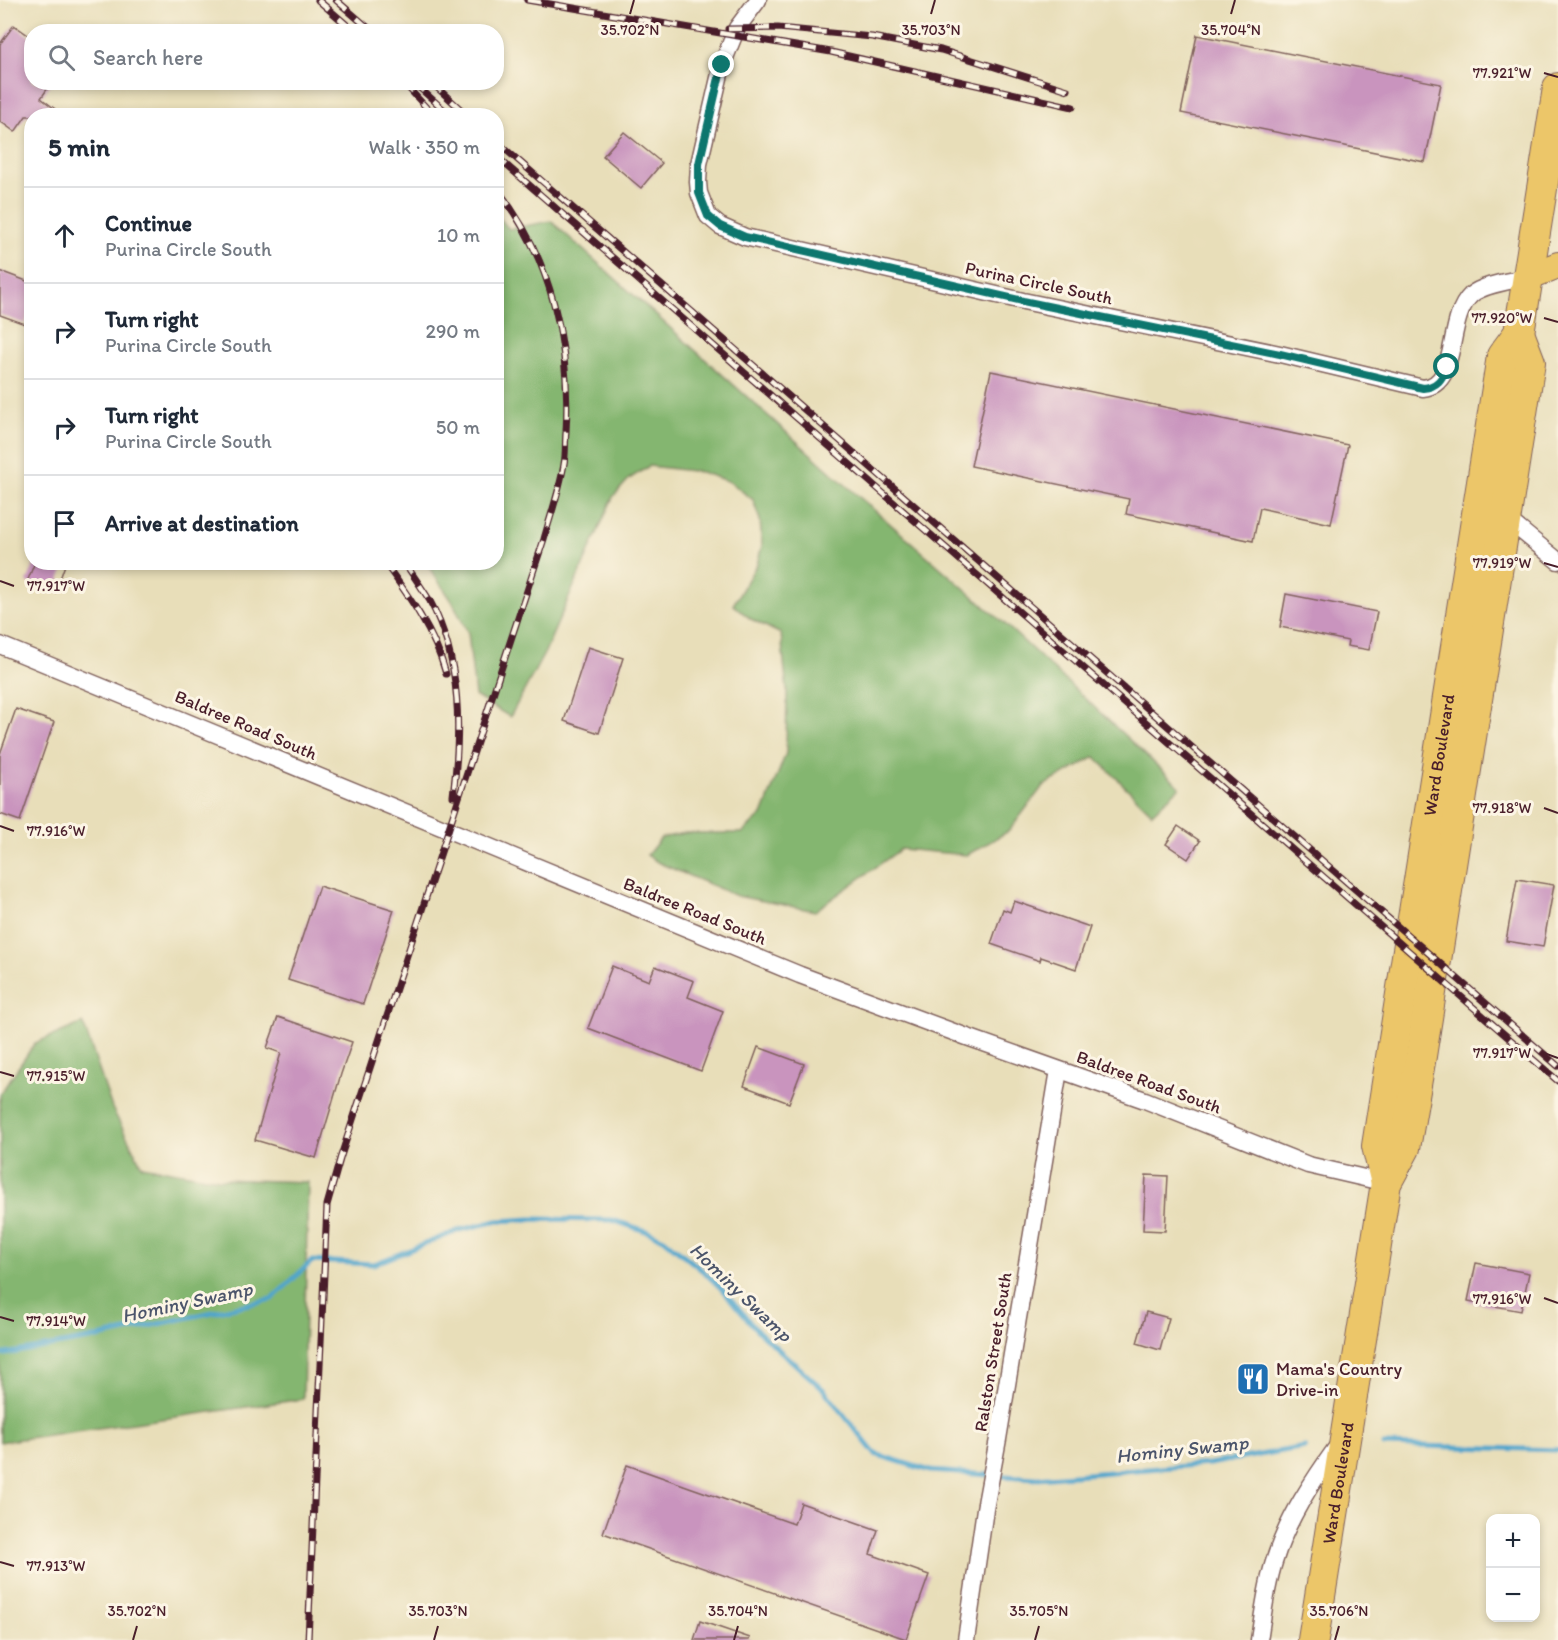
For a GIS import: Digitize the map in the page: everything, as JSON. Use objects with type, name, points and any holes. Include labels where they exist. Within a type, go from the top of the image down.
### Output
[{"type":"highway","name":"Ward Boulevard","points":[[1313,1640],[1386,1182],[1405,1148],[1422,1056],[1530,362],[1520,333],[1558,88]]},
{"type":"highway","name":"Ward Boulevard","points":[[1386,1182],[1377,1146],[1502,356],[1520,333]]},
{"type":"main road","points":[[1528,277],[1558,265]]},
{"type":"street","name":"Purina Circle South","points":[[758,0],[737,28],[722,65],[698,173],[699,193],[708,216],[720,226],[745,237],[1011,298],[1280,354],[1423,388],[1431,387],[1443,377],[1456,320],[1470,296],[1478,289],[1528,277]]},
{"type":"street","points":[[1480,497],[1558,561]]},
{"type":"street","name":"Baldree Road South","points":[[0,645],[745,953],[956,1033],[1145,1100],[1308,1165],[1386,1182]]},
{"type":"street","name":"Ralston Street South","points":[[966,1640],[985,1509],[1059,1070]]},
{"type":"street","points":[[1259,1640],[1274,1562],[1286,1531],[1314,1478],[1346,1436]]},
{"type":"green space","points":[[551,221],[833,474],[1005,624],[1180,787],[1152,813],[1095,757],[1043,786],[1009,831],[967,855],[901,849],[815,911],[737,896],[659,863],[647,855],[661,838],[685,833],[742,833],[762,815],[786,753],[787,691],[781,634],[751,619],[733,605],[757,564],[762,546],[760,520],[753,500],[730,482],[701,472],[649,466],[629,479],[613,497],[545,652],[510,717],[475,696],[468,633],[452,601],[431,570],[504,570],[504,223],[509,229]]},
{"type":"green space","points":[[83,1023],[112,1108],[142,1166],[218,1179],[308,1182],[303,1399],[0,1442],[0,1094],[35,1043]]},
{"type":"building","points":[[14,25],[24,32],[24,90],[46,90],[41,98],[54,108],[24,108],[24,119],[15,132],[0,121],[0,44]]},
{"type":"building","points":[[1197,35],[1441,84],[1425,162],[1181,113]]},
{"type":"building","points":[[624,132],[662,163],[641,188],[603,156]]},
{"type":"building","points":[[0,271],[24,280],[24,324],[0,315]]},
{"type":"building","points":[[991,371],[1348,445],[1331,524],[1260,508],[1253,541],[1126,514],[1129,499],[971,466]]},
{"type":"building","points":[[32,570],[63,570],[55,593],[27,582]]},
{"type":"building","points":[[1286,594],[1377,612],[1369,650],[1347,646],[1348,641],[1280,627]]},
{"type":"building","points":[[588,647],[623,658],[599,733],[564,721]]},
{"type":"building","points":[[16,709],[54,722],[20,821],[0,814],[0,754]]},
{"type":"building","points":[[1178,826],[1200,841],[1188,859],[1166,844]]},
{"type":"building","points":[[1517,879],[1554,885],[1543,947],[1506,941]]},
{"type":"building","points":[[319,886],[394,910],[363,1004],[288,980]]},
{"type":"building","points":[[1014,901],[1090,927],[1076,969],[1041,957],[1040,961],[991,944],[1003,909],[1010,912]]},
{"type":"building","points":[[612,966],[649,981],[655,966],[694,981],[688,997],[723,1011],[701,1071],[588,1028]]},
{"type":"building","points":[[278,1017],[352,1042],[316,1158],[255,1140],[281,1053],[267,1048]]},
{"type":"building","points":[[758,1047],[804,1064],[789,1103],[744,1086]]},
{"type":"building","points":[[1146,1175],[1168,1176],[1165,1231],[1143,1230]]},
{"type":"building","points":[[1476,1263],[1529,1273],[1521,1311],[1468,1301]]},
{"type":"building","points":[[1146,1312],[1169,1318],[1160,1350],[1137,1343]]},
{"type":"building","points":[[627,1465],[794,1524],[801,1503],[878,1530],[870,1554],[929,1575],[906,1639],[603,1533]]},
{"type":"building","points":[[700,1621],[750,1638],[749,1640],[694,1640]]},
{"type":"waterway","name":"Hominy Swamp","points":[[0,1355],[90,1339],[272,1299],[312,1261],[374,1264],[460,1230],[497,1221],[612,1220],[664,1239],[703,1271],[758,1331],[824,1390],[875,1454],[930,1471],[1036,1478],[1209,1464],[1305,1447]]},
{"type":"waterway","name":"Hominy Swamp","points":[[1384,1445],[1558,1450]]},
{"type":"railway","points":[[318,0],[346,24]]},
{"type":"railway","points":[[336,0],[364,24]]},
{"type":"railway","points":[[527,0],[831,52],[1073,107]]},
{"type":"railway","points":[[728,29],[778,28],[872,37],[941,50],[1068,90]]},
{"type":"railway","points":[[410,90],[427,108]]},
{"type":"railway","points":[[422,90],[442,108]]},
{"type":"railway","points":[[440,90],[459,108]]},
{"type":"railway","points":[[504,148],[1558,1066]]},
{"type":"railway","points":[[504,163],[1558,1081]]},
{"type":"railway","points":[[308,1640],[327,1205],[340,1159],[544,539],[565,460],[567,400],[565,367],[554,304],[531,243],[504,199]]},
{"type":"railway","points":[[390,570],[428,630],[446,674]]},
{"type":"railway","points":[[409,570],[430,601],[441,624],[453,672],[458,722],[453,796]]},
{"type":"place","name":"Mama's Country Drive-in","points":[[1253,1379]]},
{"type":"route","points":[[722,65],[699,164],[699,193],[708,211],[708,216],[720,226],[745,237],[1023,301],[1280,354],[1423,388],[1437,383],[1443,377],[1447,367]]}]
